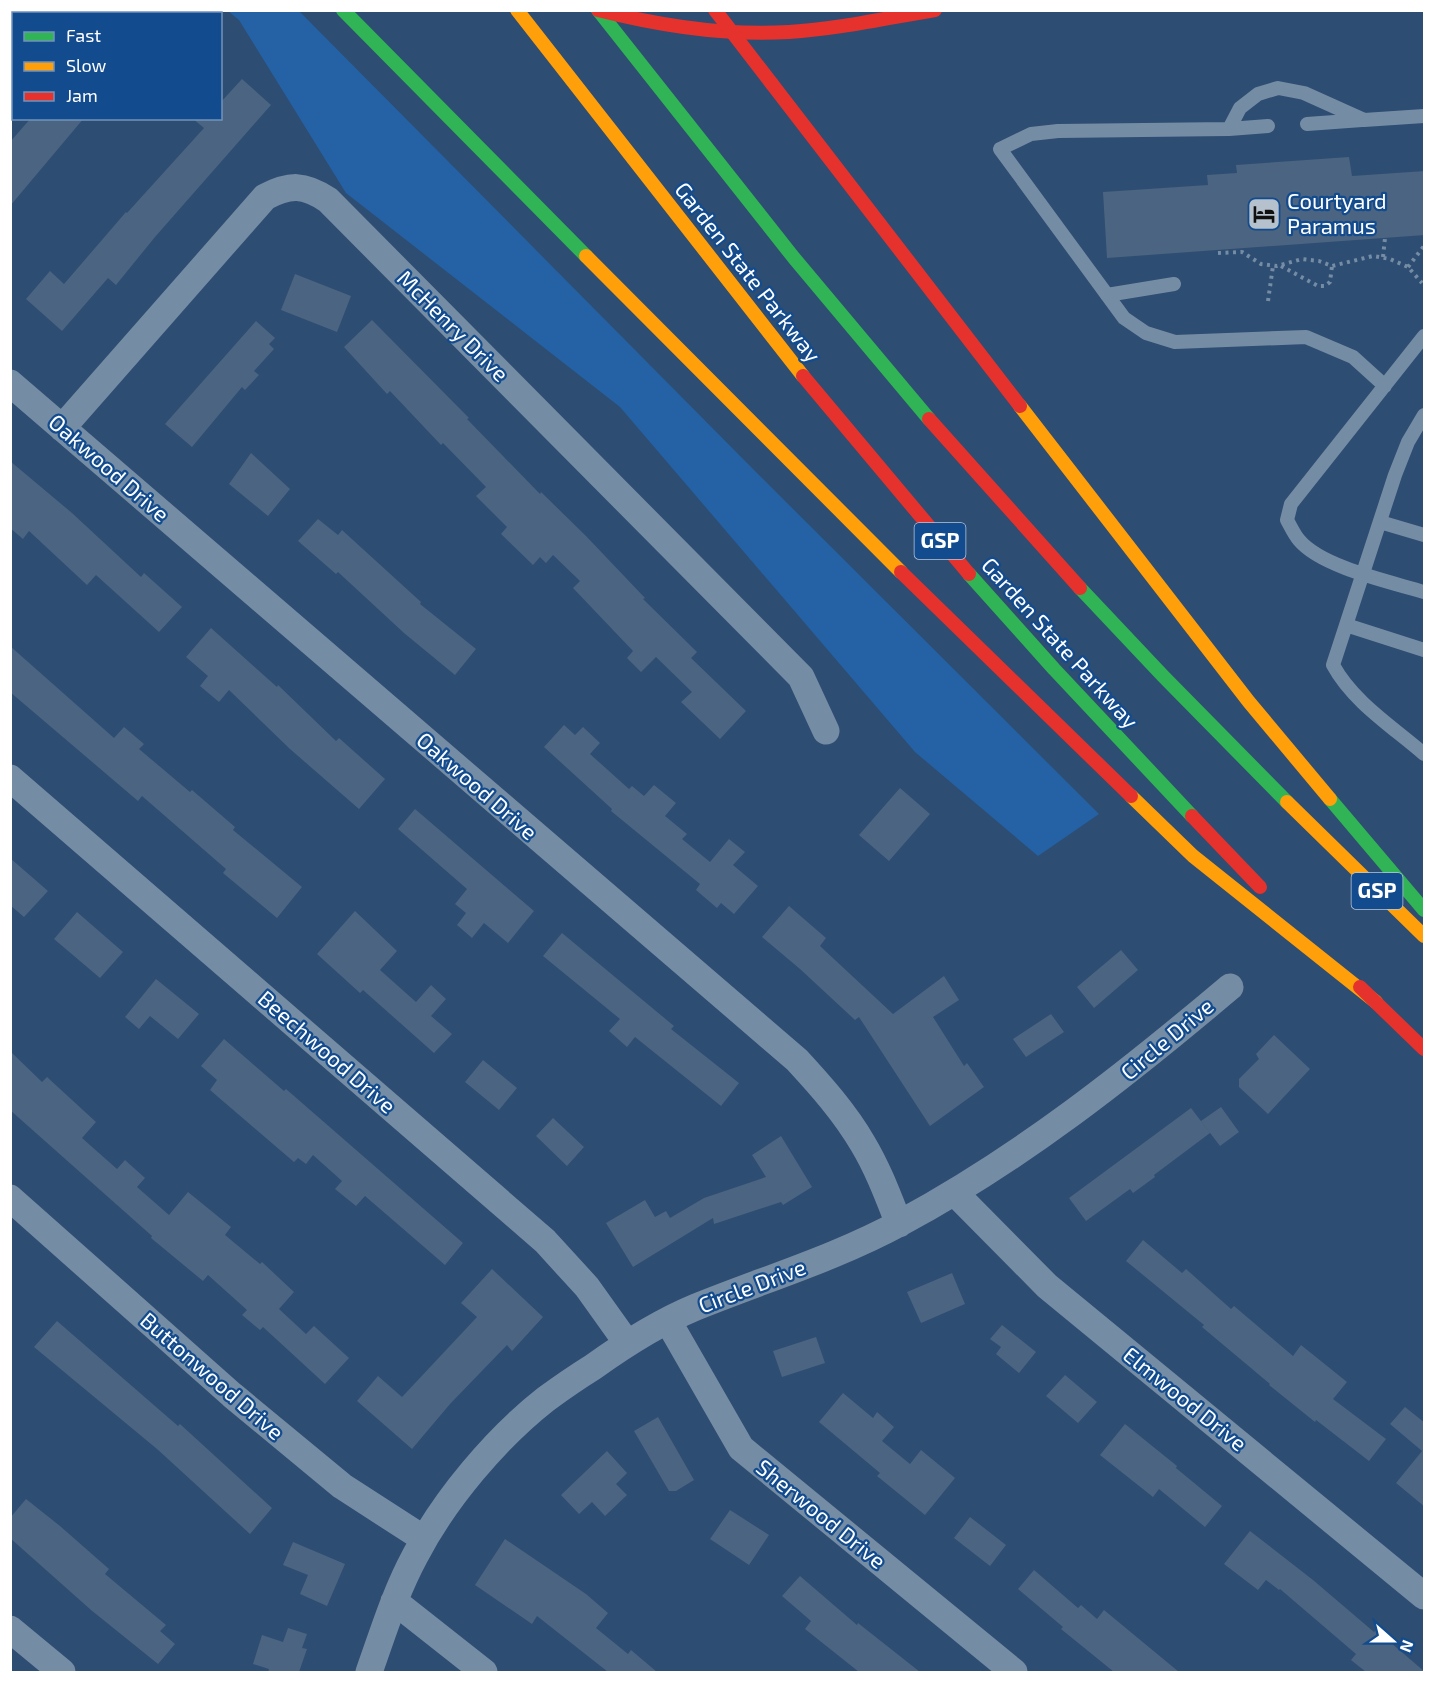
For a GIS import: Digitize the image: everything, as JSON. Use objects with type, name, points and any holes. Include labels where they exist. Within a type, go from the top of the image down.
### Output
[{"type":"highway","points":[[343,10],[893,565],[1193,856],[1376,1002]]},
{"type":"highway","name":"Garden State Parkway","points":[[517,10],[770,334],[934,534],[1098,717],[1271,899],[1425,1049]]},
{"type":"highway","points":[[598,10],[639,21],[683,28],[752,33],[791,32],[935,10]]},
{"type":"highway","name":"Garden State Parkway","points":[[598,10],[836,309],[909,396],[1082,590],[1175,690],[1266,782],[1425,936]]},
{"type":"highway","points":[[715,10],[1219,664],[1307,773],[1425,910]]},
{"type":"street","name":"McHenry Drive","points":[[62,428],[265,197],[281,189],[297,187],[314,191],[328,200],[801,678],[826,731]]},
{"type":"street","name":"Oakwood Drive","points":[[10,383],[797,1060],[831,1097],[862,1143],[883,1181],[899,1224]]},
{"type":"street","name":"Beechwood Drive","points":[[10,778],[545,1241],[587,1287],[627,1343]]},
{"type":"street","name":"Circle Drive","points":[[369,1672],[394,1601],[424,1539],[473,1471],[507,1433],[545,1400],[627,1343],[693,1308],[832,1256],[899,1224],[955,1193],[1106,1090],[1230,987]]},
{"type":"street","name":"Elmwood Drive","points":[[955,1193],[1047,1286],[1425,1596]]},
{"type":"street","name":"Buttonwood Drive","points":[[10,1198],[232,1395],[333,1479],[424,1539]]},
{"type":"street","name":"Sherwood Drive","points":[[668,1321],[741,1449],[1014,1672]]},
{"type":"street","points":[[394,1601],[484,1672]]},
{"type":"street","points":[[10,1629],[62,1672]]},
{"type":"lane","points":[[1229,129],[1240,108],[1258,94],[1278,88],[1304,93],[1364,120]]},
{"type":"lane","points":[[1307,124],[1425,116]]},
{"type":"lane","points":[[1268,126],[1229,129],[1058,130],[1031,135],[1000,149],[1124,318],[1146,333],[1175,342],[1306,336],[1353,357],[1385,386]]},
{"type":"lane","points":[[1107,294],[1174,284]]},
{"type":"lane","points":[[1425,336],[1291,504],[1287,520],[1300,541],[1318,555],[1363,574],[1425,592]]},
{"type":"lane","points":[[1425,415],[1408,442],[1333,665],[1341,680],[1357,697],[1425,754]]},
{"type":"lane","points":[[1380,522],[1425,535]]},
{"type":"lane","points":[[1346,625],[1425,650]]},
{"type":"path","points":[[1383,257],[1385,238]]},
{"type":"path","points":[[1408,267],[1425,241]]},
{"type":"path","points":[[1218,253],[1242,252],[1261,264],[1273,266],[1302,259],[1319,261],[1332,266],[1373,256],[1383,257],[1408,267],[1422,283]]},
{"type":"path","points":[[1268,301],[1273,266]]},
{"type":"path","points":[[1279,266],[1318,286],[1325,286],[1329,282],[1332,266]]},
{"type":"shaded area","points":[[228,11],[299,11],[1099,814],[1038,856],[915,752],[620,407],[346,193],[239,20]]},
{"type":"building","points":[[242,79],[271,105],[116,285],[108,278],[62,331],[26,299],[50,271],[64,284],[126,212],[204,128],[194,120],[222,120],[222,101]]},
{"type":"building","points":[[29,120],[82,120],[10,206],[10,142]]},
{"type":"building","name":"Courtyard Paramus","points":[[1349,157],[1352,176],[1425,171],[1425,235],[1107,258],[1103,192],[1208,185],[1207,175],[1237,173],[1236,165]]},
{"type":"building","points":[[295,274],[351,296],[337,332],[281,310]]},
{"type":"building","points":[[372,320],[540,494],[541,492],[586,536],[645,598],[643,599],[697,652],[691,658],[746,711],[720,739],[681,702],[692,692],[656,657],[641,672],[627,658],[633,651],[573,588],[580,581],[553,555],[546,563],[540,557],[533,565],[501,534],[507,527],[476,496],[486,487],[443,443],[441,445],[390,391],[387,394],[344,347]]},
{"type":"building","points":[[256,321],[275,338],[269,344],[274,349],[254,371],[259,375],[245,390],[242,387],[192,447],[165,424]]},
{"type":"building","points":[[251,453],[290,489],[268,516],[229,484]]},
{"type":"building","points":[[10,461],[72,513],[141,577],[144,573],[182,607],[159,632],[96,575],[87,585],[29,531],[23,539],[10,528]]},
{"type":"building","points":[[318,519],[338,535],[342,530],[421,602],[420,604],[476,649],[455,675],[404,633],[338,572],[336,574],[298,541]]},
{"type":"building","points":[[211,628],[277,687],[278,685],[336,741],[339,738],[385,779],[359,809],[290,749],[229,690],[219,702],[200,686],[208,676],[186,657]]},
{"type":"building","points":[[10,646],[114,738],[124,727],[144,744],[139,749],[190,792],[192,790],[235,827],[233,830],[302,887],[277,918],[223,873],[226,869],[142,796],[138,801],[10,692]]},
{"type":"building","points":[[564,725],[575,735],[583,727],[600,743],[590,754],[629,789],[632,786],[644,796],[654,785],[676,803],[665,816],[687,834],[682,839],[710,862],[729,839],[745,852],[733,865],[758,886],[734,914],[721,903],[717,908],[696,890],[700,884],[611,811],[612,809],[544,747]]},
{"type":"building","points":[[900,788],[930,814],[889,861],[859,835]]},
{"type":"building","points":[[415,809],[534,911],[508,943],[484,923],[472,938],[457,925],[466,913],[455,904],[467,889],[398,829]]},
{"type":"building","points":[[10,858],[48,891],[24,917],[10,905]]},
{"type":"building","points":[[789,906],[826,938],[820,946],[893,1014],[944,976],[959,1000],[933,1017],[964,1066],[967,1063],[984,1087],[930,1126],[859,1017],[855,1020],[762,937]]},
{"type":"building","points":[[355,911],[397,951],[380,970],[416,1002],[431,985],[446,999],[431,1016],[452,1034],[434,1053],[363,990],[360,993],[317,954]]},
{"type":"building","points":[[77,912],[123,952],[100,978],[54,939]]},
{"type":"building","points":[[562,933],[674,1026],[671,1029],[739,1083],[721,1106],[635,1037],[627,1047],[609,1031],[620,1019],[543,956]]},
{"type":"building","points":[[1121,950],[1138,970],[1094,1008],[1077,987]]},
{"type":"building","points":[[156,979],[199,1014],[178,1039],[150,1016],[139,1029],[125,1017]]},
{"type":"building","points":[[1051,1014],[1064,1032],[1026,1057],[1013,1039]]},
{"type":"building","points":[[1274,1035],[1310,1069],[1268,1114],[1239,1087],[1239,1079],[1259,1059],[1256,1054]]},
{"type":"building","points":[[224,1039],[284,1091],[286,1089],[463,1243],[445,1265],[365,1196],[356,1206],[335,1189],[342,1181],[313,1155],[306,1164],[298,1158],[294,1162],[210,1090],[217,1080],[201,1066]]},
{"type":"building","points":[[10,1051],[42,1082],[47,1077],[96,1122],[82,1138],[117,1169],[125,1160],[145,1178],[137,1187],[169,1215],[188,1192],[231,1227],[225,1235],[260,1264],[262,1262],[294,1292],[279,1309],[306,1334],[314,1326],[349,1358],[325,1384],[263,1327],[260,1330],[242,1315],[247,1310],[208,1275],[203,1281],[151,1238],[152,1236],[10,1110]]},
{"type":"building","points":[[483,1060],[517,1088],[499,1110],[465,1082]]},
{"type":"building","points":[[1221,1107],[1239,1132],[1220,1146],[1201,1121]]},
{"type":"building","points":[[1191,1108],[1210,1133],[1133,1193],[1130,1189],[1086,1221],[1069,1198]]},
{"type":"building","points":[[553,1118],[584,1147],[567,1166],[536,1136]]},
{"type":"building","points":[[781,1136],[812,1187],[783,1205],[781,1202],[714,1224],[713,1218],[633,1267],[606,1223],[645,1200],[655,1217],[666,1211],[670,1218],[704,1198],[766,1177],[752,1155]]},
{"type":"building","points":[[1143,1240],[1182,1273],[1186,1269],[1231,1309],[1234,1306],[1293,1356],[1301,1345],[1347,1382],[1333,1399],[1386,1439],[1369,1461],[1269,1385],[1202,1327],[1204,1325],[1126,1261]]},
{"type":"building","points":[[492,1269],[543,1317],[512,1351],[507,1345],[450,1404],[412,1449],[357,1401],[378,1376],[402,1397],[477,1317],[461,1303]]},
{"type":"building","points":[[952,1273],[965,1304],[921,1323],[907,1292]]},
{"type":"building","points":[[57,1321],[178,1426],[180,1424],[272,1508],[250,1534],[157,1449],[34,1347]]},
{"type":"building","points":[[1002,1325],[1036,1352],[1019,1373],[996,1354],[1001,1347],[990,1339]]},
{"type":"building","points":[[816,1337],[825,1363],[782,1377],[773,1351]]},
{"type":"building","points":[[1065,1375],[1097,1402],[1078,1423],[1046,1396]]},
{"type":"building","points":[[843,1393],[873,1418],[877,1412],[894,1427],[882,1441],[910,1464],[921,1450],[955,1478],[925,1515],[877,1476],[880,1473],[819,1422]]},
{"type":"building","points":[[1405,1407],[1425,1423],[1425,1507],[1396,1483],[1422,1451],[1390,1424]]},
{"type":"building","points":[[658,1417],[694,1480],[676,1491],[669,1491],[634,1431]]},
{"type":"building","points":[[1125,1424],[1222,1506],[1205,1527],[1159,1489],[1153,1497],[1100,1455]]},
{"type":"building","points":[[607,1451],[627,1473],[616,1484],[627,1495],[605,1516],[592,1502],[579,1514],[561,1495]]},
{"type":"building","points":[[26,1499],[109,1569],[105,1574],[166,1625],[160,1631],[175,1644],[158,1664],[91,1610],[10,1538],[10,1518]]},
{"type":"building","points":[[730,1510],[769,1535],[749,1565],[710,1539]]},
{"type":"building","points":[[970,1517],[1006,1545],[990,1566],[954,1538]]},
{"type":"building","points":[[1250,1531],[1374,1632],[1376,1630],[1425,1672],[1366,1672],[1351,1660],[1356,1654],[1280,1589],[1266,1580],[1258,1590],[1224,1564]]},
{"type":"building","points":[[505,1539],[586,1594],[608,1613],[596,1628],[628,1654],[631,1650],[657,1672],[608,1672],[537,1616],[532,1624],[475,1585]]},
{"type":"building","points":[[293,1542],[345,1564],[327,1606],[300,1594],[308,1575],[283,1565]]},
{"type":"building","points":[[1034,1570],[1078,1608],[1081,1605],[1097,1619],[1104,1610],[1179,1672],[1114,1672],[1061,1629],[1063,1627],[1018,1589]]},
{"type":"building","points":[[800,1576],[857,1625],[858,1623],[920,1672],[859,1672],[805,1629],[811,1621],[782,1596]]},
{"type":"building","points":[[288,1628],[307,1634],[302,1648],[307,1649],[299,1672],[268,1672],[269,1669],[253,1664],[262,1635],[283,1642]]},
{"type":"traffic: fast","points":[[343,10],[586,256]]},
{"type":"traffic: fast","points":[[598,10],[794,258],[929,419]]},
{"type":"traffic: fast","points":[[969,574],[1054,669],[1192,816]]},
{"type":"traffic: fast","points":[[1080,588],[1287,802]]},
{"type":"traffic: fast","points":[[1330,799],[1424,910]]},
{"type":"traffic: slow","points":[[517,10],[803,376]]},
{"type":"traffic: slow","points":[[586,256],[901,572]]},
{"type":"traffic: slow","points":[[1020,406],[1249,702],[1330,799]]},
{"type":"traffic: slow","points":[[1131,796],[1193,856],[1376,1002]]},
{"type":"traffic: slow","points":[[1287,802],[1424,936]]},
{"type":"traffic: jam","points":[[598,10],[645,21],[693,28],[765,33],[826,28],[935,10]]},
{"type":"traffic: jam","points":[[715,10],[772,84]]},
{"type":"traffic: jam","points":[[772,84],[1020,406]]},
{"type":"traffic: jam","points":[[803,376],[969,574]]},
{"type":"traffic: jam","points":[[929,419],[1080,588]]},
{"type":"traffic: jam","points":[[901,572],[1131,796]]},
{"type":"traffic: jam","points":[[1192,816],[1260,887]]},
{"type":"traffic: jam","points":[[1360,987],[1424,1049]]},
{"type":"place","name":"Courtyard Paramus","points":[[1264,214]]}]
